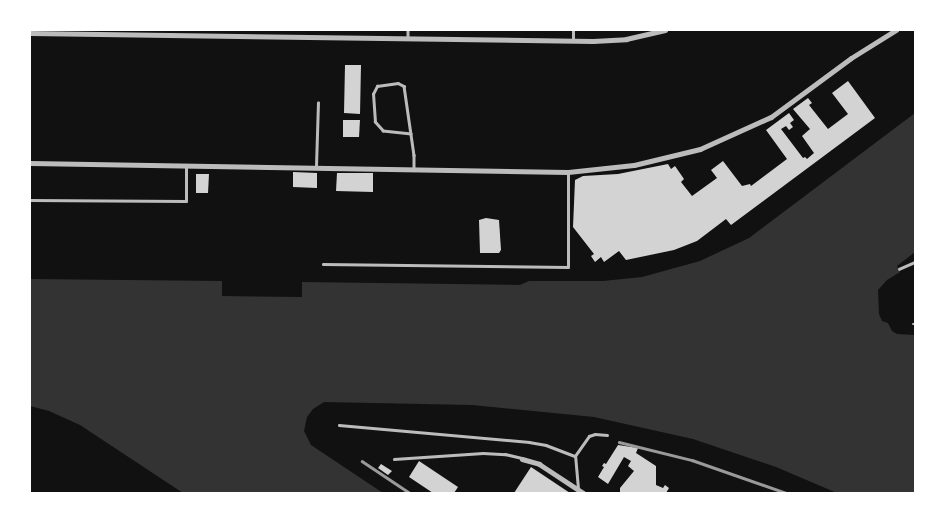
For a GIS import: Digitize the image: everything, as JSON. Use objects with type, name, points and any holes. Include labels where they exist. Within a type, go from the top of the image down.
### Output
[{"type":"street","points":[[30,33],[97,32],[573,41],[626,39],[641,33],[666,30]]},
{"type":"street","points":[[30,163],[186,169],[316,168],[568,172],[608,169],[660,160],[700,149],[771,118],[851,58],[896,30]]},
{"type":"street","points":[[522,458],[539,464],[581,492]]},
{"type":"lane","points":[[408,30],[408,39]]},
{"type":"lane","points":[[573,30],[573,41]]},
{"type":"lane","points":[[411,134],[384,131],[375,122],[373,94],[377,86],[398,83],[404,86],[411,134],[414,169]]},
{"type":"lane","points":[[316,168],[318,103]]},
{"type":"lane","points":[[30,200],[186,201],[186,169]]},
{"type":"lane","points":[[323,264],[568,267],[568,172]]},
{"type":"lane","points":[[899,269],[915,262]]},
{"type":"lane","points":[[339,425],[529,442],[546,445],[575,456]]},
{"type":"lane","points":[[581,492],[574,469],[575,456],[590,436],[595,434],[607,435]]},
{"type":"lane","points":[[394,458],[483,453],[505,454],[522,458]]},
{"type":"shaded area","points":[[915,113],[915,252],[897,266],[900,272],[887,280],[878,290],[879,314],[882,321],[888,323],[892,331],[897,334],[915,335],[915,493],[837,493],[776,467],[693,439],[594,417],[472,405],[324,402],[313,409],[307,417],[304,431],[311,445],[383,493],[183,493],[80,425],[49,411],[30,406],[30,279],[222,281],[222,296],[302,297],[302,282],[520,285],[529,281],[603,281],[642,277],[700,261],[749,238]]},
{"type":"building","points":[[345,65],[361,65],[360,114],[344,113]]},
{"type":"building","points":[[848,81],[875,118],[731,225],[726,219],[697,241],[674,250],[626,260],[619,251],[604,262],[601,257],[595,262],[591,256],[594,254],[573,227],[575,180],[583,176],[618,174],[668,164],[671,169],[675,166],[684,179],[681,182],[692,196],[717,178],[711,170],[723,161],[742,186],[750,184],[751,186],[787,159],[766,130],[789,113],[794,120],[790,123],[793,127],[789,130],[786,126],[781,129],[803,158],[807,159],[814,153],[802,136],[810,129],[793,109],[808,98],[812,103],[809,105],[828,129],[848,114],[832,93]]},
{"type":"building","points":[[343,120],[360,120],[359,137],[343,137]]},
{"type":"building","points":[[293,172],[317,173],[317,188],[293,187]]},
{"type":"building","points":[[337,173],[373,173],[373,192],[336,191]]},
{"type":"building","points":[[196,174],[209,174],[208,193],[196,193]]},
{"type":"building","points":[[486,218],[499,220],[501,250],[499,253],[480,253],[479,220]]},
{"type":"building","points":[[618,445],[638,448],[636,453],[656,466],[656,485],[663,488],[665,485],[669,488],[666,493],[620,492],[620,488],[634,471],[628,466],[631,461],[624,457],[608,484],[598,477],[604,467],[602,466],[604,463],[606,464]]},
{"type":"building","points":[[419,461],[458,487],[454,493],[433,493],[409,477]]},
{"type":"building","points":[[381,464],[392,471],[388,475],[378,468]]},
{"type":"building","points":[[531,467],[570,493],[514,493]]},
{"type":"railway","points":[[619,442],[692,460],[786,493]]},
{"type":"railway","points":[[362,461],[410,493]]}]
